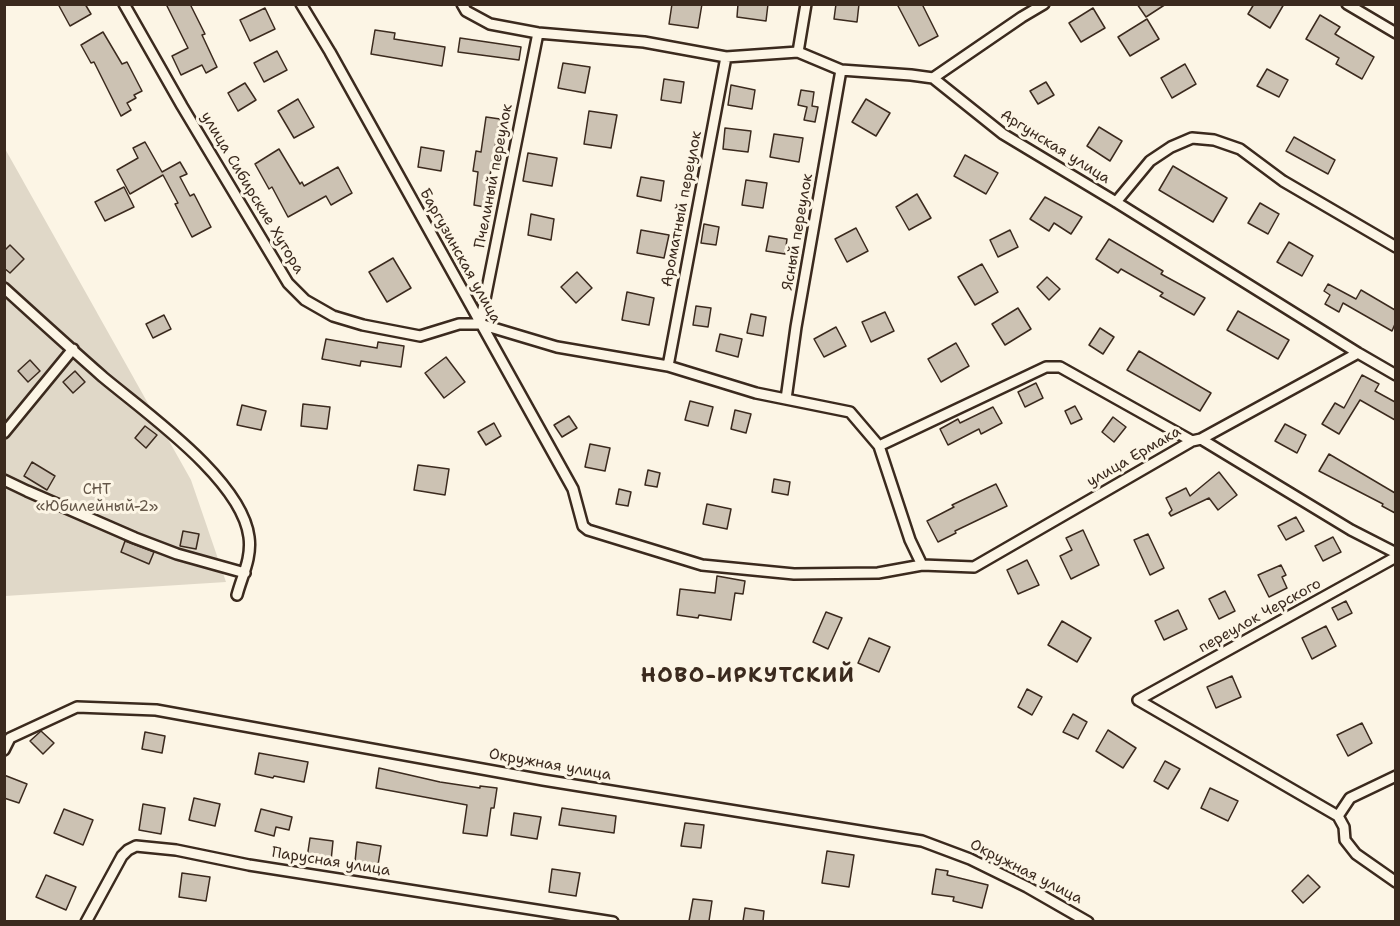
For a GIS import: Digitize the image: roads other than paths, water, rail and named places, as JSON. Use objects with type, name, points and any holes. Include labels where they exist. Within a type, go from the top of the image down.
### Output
[{"type":"street","name":"улица Сибирские Хутора","points":[[124,4],[288,283],[305,300],[333,316],[363,325],[420,336],[459,324],[480,324],[557,347],[668,366],[756,393],[850,412],[879,446]]},
{"type":"street","name":"Баргузинская улица","points":[[300,4],[330,52],[573,489],[583,526]]},
{"type":"street","points":[[462,4],[466,11],[490,24],[538,33],[644,42],[726,57],[798,52],[842,70],[933,78],[1044,4]]},
{"type":"street","points":[[798,52],[806,4]]},
{"type":"street","points":[[1347,4],[1395,33]]},
{"type":"street","name":"Пчелиный переулок","points":[[480,324],[538,33]]},
{"type":"street","name":"Ароматный переулок","points":[[668,366],[726,57]]},
{"type":"street","name":"Ясный переулок","points":[[786,399],[796,327],[842,70]]},
{"type":"street","name":"Аргунская улица","points":[[933,78],[1003,134],[1395,375]]},
{"type":"street","points":[[1116,202],[1150,161],[1171,147],[1192,138],[1214,140],[1240,149],[1283,181],[1395,247]]},
{"type":"street","points":[[4,288],[73,350],[170,431],[230,492],[245,521],[250,538],[248,566],[237,595]]},
{"type":"street","points":[[4,433],[73,350]]},
{"type":"street","name":"улица Ермака","points":[[583,526],[588,530],[618,540],[702,565],[794,574],[878,573],[922,565],[974,567],[1196,440],[1358,353]]},
{"type":"street","points":[[922,565],[910,540],[879,446],[1046,367],[1060,367],[1196,440],[1395,555]]},
{"type":"street","points":[[4,480],[135,538],[177,554],[244,573]]},
{"type":"street","name":"переулок Черского","points":[[1338,816],[1138,700],[1395,555]]},
{"type":"street","name":"Окружная улица","points":[[4,750],[10,738],[77,708],[156,710],[543,780],[922,841],[970,859],[1088,921]]},
{"type":"street","points":[[1395,776],[1350,798],[1338,816],[1344,827],[1345,840],[1356,854],[1395,882]]},
{"type":"street","name":"Парусная улица","points":[[86,921],[122,856],[136,846],[176,850],[249,865],[613,921]]},
{"type":"district","name":"НОВО-ИРКУТСКИЙ","points":[[748,677]]},
{"type":"park label","name":"СНТ «Юбилейный-2»","points":[[97,498]]}]
